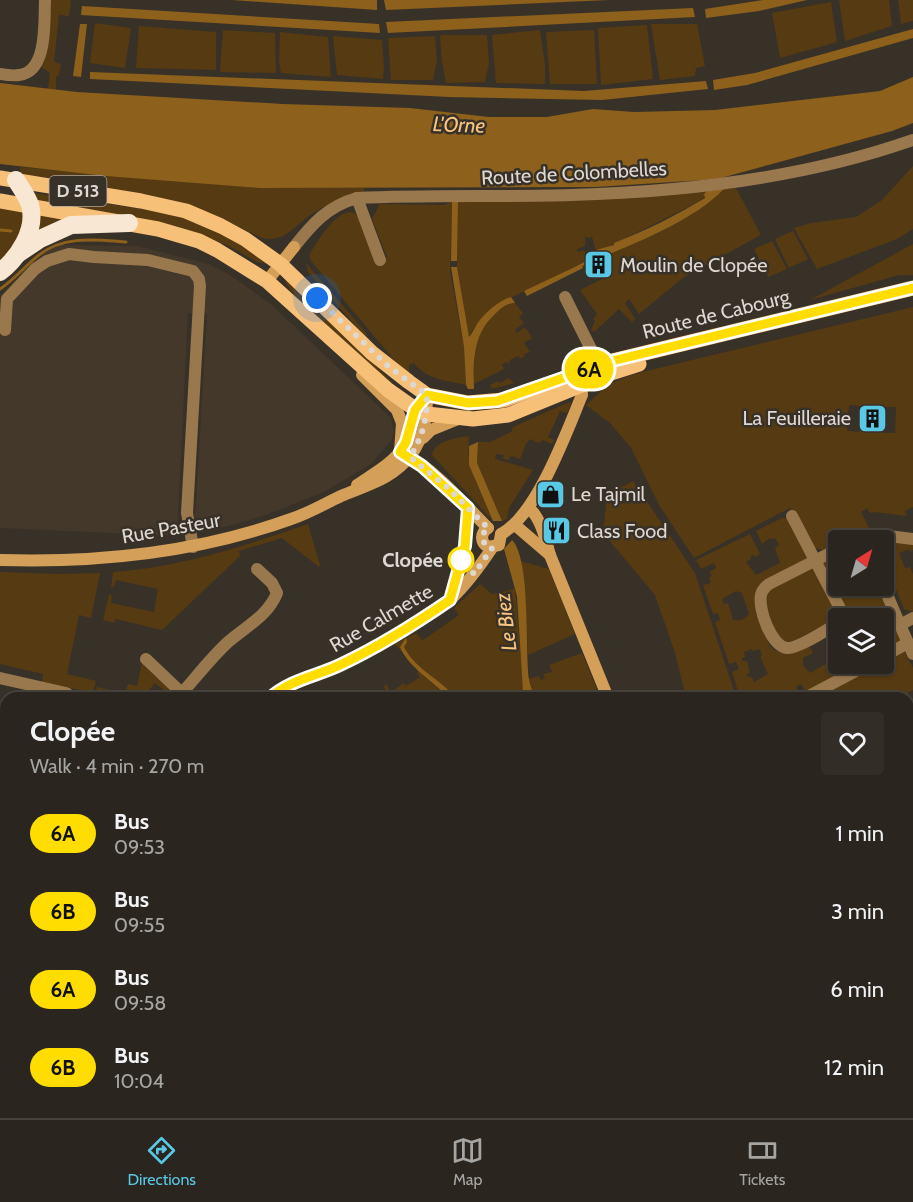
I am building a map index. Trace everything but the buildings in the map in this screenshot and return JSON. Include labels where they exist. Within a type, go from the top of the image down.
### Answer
[{"type":"highway","points":[[8,179],[30,207],[28,233],[19,253]]},
{"type":"highway","points":[[0,272],[19,253],[40,238],[71,225],[129,223]]},
{"type":"main road","name":"D 513","points":[[8,179],[141,201],[186,212],[245,239],[280,264],[380,360],[427,395]]},
{"type":"main road","name":"D 513","points":[[0,201],[129,223],[199,241],[235,260],[267,281],[388,390],[421,412]]},
{"type":"main road","name":"Route de Cabourg","points":[[427,395],[468,403],[497,401],[599,365],[913,288]]},
{"type":"main road","name":"Route de Cabourg","points":[[421,412],[458,419],[485,419],[508,415],[643,363],[913,298]]},
{"type":"street","points":[[0,74],[18,76],[27,73],[38,60],[43,42],[45,0]]},
{"type":"street","name":"Route de Colombelles","points":[[267,281],[310,227],[344,201],[357,198],[574,195],[719,184],[788,173],[853,158],[913,140]]},
{"type":"street","points":[[357,198],[380,260]]},
{"type":"street","points":[[5,330],[7,299],[35,269],[47,261],[69,254],[148,260],[193,271],[199,279],[200,286],[187,513],[193,547]]},
{"type":"street","points":[[565,297],[599,365]]},
{"type":"street","points":[[322,330],[328,340],[397,410],[402,423],[405,454],[448,488],[488,528],[496,528],[501,534],[501,542],[492,548],[485,545],[482,537],[488,528]]},
{"type":"street","points":[[501,534],[515,525],[529,508],[582,395],[581,386]]},
{"type":"street","name":"Rue Pasteur","points":[[405,454],[406,442],[427,395]]},
{"type":"street","name":"Rue Pasteur","points":[[0,560],[94,560],[193,547],[289,520],[342,496],[418,444],[424,429],[421,412]]},
{"type":"street","points":[[418,444],[431,430],[458,419]]},
{"type":"street","points":[[529,508],[534,512],[606,692]]},
{"type":"street","points":[[792,516],[840,608]]},
{"type":"street","points":[[515,525],[550,555]]},
{"type":"street","points":[[894,537],[913,539]]},
{"type":"street","name":"Rue Calmette","points":[[279,692],[291,684],[339,666],[370,651],[450,600],[492,548]]},
{"type":"street","points":[[828,554],[770,584],[763,590],[761,604],[769,632],[780,646],[790,648],[828,628]]},
{"type":"street","points":[[187,692],[226,644],[266,612],[274,602],[277,593],[272,584],[257,569]]},
{"type":"street","points":[[888,596],[911,649],[894,653]]},
{"type":"street","points":[[894,625],[900,625],[913,618]]},
{"type":"street","points":[[146,659],[182,692]]},
{"type":"street","points":[[816,692],[850,674]]},
{"type":"street","points":[[0,678],[62,692]]},
{"type":"shaded area","points":[[50,0],[70,0],[71,2],[69,16],[59,15],[54,62],[61,64],[59,75],[56,77],[56,91],[48,89],[50,73],[40,66]]},
{"type":"shaded area","points":[[839,0],[889,0],[892,26],[845,41]]},
{"type":"shaded area","points":[[898,0],[913,0],[913,21],[901,24]]},
{"type":"shaded area","points":[[831,2],[837,42],[780,58],[772,13]]},
{"type":"shaded area","points":[[95,23],[131,28],[125,68],[90,63]]},
{"type":"shaded area","points":[[651,24],[697,24],[705,66],[696,68],[695,76],[660,80]]},
{"type":"shaded area","points":[[647,25],[653,79],[601,85],[598,28]]},
{"type":"shaded area","points":[[139,26],[216,32],[216,70],[136,68]]},
{"type":"shaded area","points":[[223,30],[275,33],[276,73],[220,72]]},
{"type":"shaded area","points":[[540,30],[545,64],[545,84],[496,83],[492,35]]},
{"type":"shaded area","points":[[594,30],[597,84],[550,84],[546,32]]},
{"type":"shaded area","points":[[280,32],[328,37],[331,77],[281,73]]},
{"type":"shaded area","points":[[440,35],[487,35],[489,63],[485,82],[446,83]]},
{"type":"shaded area","points":[[333,36],[382,40],[383,79],[337,75]]},
{"type":"shaded area","points":[[435,36],[437,60],[433,80],[391,80],[388,38]]},
{"type":"shaded area","points":[[913,166],[913,229],[897,239],[817,269],[794,228],[811,223],[856,217],[882,200]]},
{"type":"shaded area","points":[[20,167],[259,188],[364,188],[364,193],[327,206],[309,216],[285,235],[270,239],[262,238],[214,215],[20,176]]},
{"type":"shaded area","points":[[736,188],[761,235],[684,277],[639,314],[629,299],[625,303],[635,319],[632,322],[619,309],[594,332],[591,330],[595,321],[593,319],[597,314],[580,290],[612,274],[605,256],[652,236],[684,219],[724,189]]},
{"type":"shaded area","points":[[707,191],[705,197],[696,203],[604,249],[596,250],[592,237],[585,236],[585,246],[577,249],[578,252],[584,250],[589,260],[498,304],[478,322],[468,338],[457,267],[458,202]]},
{"type":"shaded area","points":[[27,192],[175,214],[220,232],[273,265],[257,262],[229,246],[175,226],[32,203]]},
{"type":"shaded area","points":[[452,202],[450,271],[464,347],[466,385],[431,377],[414,363],[409,365],[409,373],[395,361],[311,261],[309,255],[329,226],[343,214],[349,212],[356,214],[384,259],[387,257],[372,219],[380,204],[444,205]]},
{"type":"shaded area","points":[[0,207],[27,212],[28,220],[0,268]]},
{"type":"shaded area","points":[[37,215],[89,222],[32,234]]},
{"type":"shaded area","points":[[793,231],[808,259],[789,268],[775,239]]},
{"type":"shaded area","points":[[772,241],[787,269],[768,277],[754,249]]},
{"type":"shaded area","points":[[913,244],[913,275],[899,275],[810,300]]},
{"type":"shaded area","points":[[61,245],[137,246],[209,264],[232,276],[272,305],[391,418],[394,432],[392,439],[371,464],[324,492],[266,515],[209,530],[201,528],[195,520],[207,314],[188,313],[177,536],[0,528],[0,296],[20,274],[47,251]]},
{"type":"shaded area","points":[[306,263],[367,334],[365,336],[308,272]]},
{"type":"shaded area","points":[[284,276],[393,383],[388,384],[296,297],[287,285]]},
{"type":"shaded area","points":[[514,302],[523,313],[519,317],[524,323],[515,330],[517,333],[525,327],[532,338],[524,343],[530,352],[524,354],[525,356],[520,359],[518,356],[510,360],[509,365],[507,362],[502,364],[504,369],[474,384],[474,359],[479,336],[492,317]]},
{"type":"shaded area","points":[[913,307],[913,507],[905,511],[907,516],[870,513],[867,508],[861,512],[869,528],[828,530],[828,547],[822,550],[815,548],[790,508],[694,558],[659,505],[631,448],[610,423],[586,405],[609,384],[634,374]],"holes":[[[849,405],[896,407],[895,433],[883,433],[883,428],[859,428],[859,432],[847,431]]]},
{"type":"shaded area","points":[[508,378],[515,383],[492,389],[490,385]]},
{"type":"shaded area","points":[[569,402],[571,404],[567,413],[560,411],[548,437],[554,440],[552,444],[543,440],[538,443],[530,439],[520,459],[511,456],[508,460],[503,459],[504,455],[496,454],[495,459],[533,470],[509,508],[507,519],[502,521],[477,463],[478,442],[490,442],[511,432],[513,427]]},
{"type":"shaded area","points":[[469,436],[468,455],[475,480],[493,521],[432,455],[437,446],[442,443]]},
{"type":"shaded area","points":[[633,481],[695,573],[734,692],[685,692],[675,653],[655,595],[603,533],[607,495]]},
{"type":"shaded area","points":[[782,518],[788,518],[808,553],[807,559],[773,576],[758,587],[757,607],[770,646],[780,652],[789,653],[808,644],[813,653],[803,658],[803,665],[810,673],[828,663],[828,674],[839,674],[806,692],[801,684],[796,687],[798,692],[738,692],[732,672],[739,669],[736,662],[729,664],[715,622],[720,620],[718,613],[713,614],[703,585],[711,583],[709,578],[712,575],[709,572],[716,568],[714,563],[701,569],[696,560],[750,534],[760,554],[755,557],[750,556],[751,559],[746,562],[756,575],[780,563],[775,548],[779,545],[775,538],[770,538],[762,544],[756,531]],"holes":[[[736,591],[742,593],[749,614],[744,619],[733,620],[728,603],[724,604],[722,599]],[[760,649],[762,656],[760,657],[768,674],[754,682],[752,677],[748,677],[747,674],[750,673],[747,661],[743,661],[742,658],[745,657],[744,652]]]},
{"type":"shaded area","points":[[308,524],[319,567],[282,538],[239,551],[240,556],[162,630],[116,619],[114,623],[103,620],[109,594],[112,596],[111,603],[154,612],[158,589],[116,580],[114,587],[111,588],[113,572],[188,560],[236,548]]},
{"type":"shaded area","points":[[894,542],[913,542],[913,550],[910,552],[909,549],[899,553],[905,568],[910,567],[913,574],[913,612],[904,609],[894,584]]},
{"type":"shaded area","points":[[828,558],[828,577],[822,566],[823,561]]},
{"type":"shaded area","points":[[520,561],[549,569],[575,634],[528,655],[525,593]]},
{"type":"shaded area","points":[[811,568],[833,608],[828,608],[828,622],[794,641],[785,642],[776,634],[765,602],[771,588]]},
{"type":"shaded area","points":[[0,572],[100,573],[91,618],[79,615],[67,674],[96,681],[93,692],[42,682],[43,674],[0,664]]},
{"type":"shaded area","points":[[480,584],[492,594],[514,589],[515,586],[524,692],[450,692],[420,668],[408,655],[404,647],[406,639],[400,647],[418,671],[395,644],[416,633],[422,640],[459,615],[454,608]]},
{"type":"shaded area","points":[[838,596],[883,596],[887,608],[845,608]]},
{"type":"shaded area","points":[[894,631],[901,636],[900,641],[894,645]]},
{"type":"shaded area","points":[[904,651],[913,668],[913,690],[909,692],[831,692],[830,690],[860,674],[894,674],[894,656]]},
{"type":"shaded area","points":[[582,653],[598,692],[533,692],[529,679],[539,676],[541,680],[545,678],[543,674],[552,672],[549,665]]},
{"type":"shaded area","points":[[142,663],[145,663],[144,666],[173,692],[166,692],[155,683],[147,692],[125,692],[128,684],[137,686]]},
{"type":"shaded area","points":[[418,671],[442,692],[391,692],[404,683],[406,686],[420,677]]},
{"type":"shaded area","points":[[386,684],[391,692],[386,692],[384,686]]},
{"type":"shaded area","points":[[97,687],[120,692],[96,692]]},
{"type":"water","points":[[232,0],[377,0],[377,10]]},
{"type":"water","points":[[384,0],[609,0],[386,10]]},
{"type":"water","points":[[763,0],[807,0],[759,11],[706,18],[705,9]]},
{"type":"water","points":[[82,6],[379,24],[380,33],[81,15]]},
{"type":"water","points":[[693,8],[695,17],[388,33],[386,22]]},
{"type":"water","points":[[80,24],[87,24],[81,77],[73,76]]},
{"type":"water","points":[[913,29],[913,38],[747,85],[714,90],[713,80],[755,73]]},
{"type":"water","points":[[90,72],[584,91],[706,81],[708,89],[602,100],[449,97],[90,79]]},
{"type":"water","name":"L'Orne","points":[[913,77],[913,123],[892,131],[721,178],[704,180],[596,187],[259,188],[106,176],[0,164],[0,83],[77,92],[283,104],[410,108],[489,117],[547,117],[593,109],[634,112],[715,110],[880,91]]},
{"type":"water","points":[[724,189],[699,210],[668,228],[599,257],[596,250],[614,245],[614,243],[672,217],[705,198],[704,194],[707,191]]},
{"type":"water","points":[[452,202],[458,202],[457,261],[451,261]]},
{"type":"water","points":[[581,264],[583,268],[527,296],[524,291]]},
{"type":"water","points":[[451,267],[457,267],[469,337],[479,321],[494,306],[511,297],[515,303],[499,310],[482,330],[474,358],[474,389],[468,389],[466,385],[464,347]]},
{"type":"water","points":[[478,442],[477,463],[502,521],[493,521],[469,465],[469,446]]},
{"type":"water","points":[[512,540],[518,550],[522,566],[525,585],[529,679],[533,692],[523,692],[517,596],[504,549]]},
{"type":"water","points":[[406,638],[407,642],[404,647],[414,662],[450,692],[442,692],[422,674],[404,655],[400,647]]},
{"type":"waterway","points":[[0,230],[11,231]]},
{"type":"waterway","points":[[0,289],[39,255],[59,244],[81,240],[126,242]]},
{"type":"waterway","name":"Le Biez","points":[[578,267],[589,261]]},
{"type":"bus line","name":"6A","points":[[278,692],[291,684],[339,666],[370,651],[450,600],[465,546],[468,508],[422,466],[400,452],[406,442],[415,410],[427,395],[468,403],[512,398],[612,361],[913,288]]},
{"type":"place","name":"Moulin de Clopée","points":[[599,265]]},
{"type":"place","name":"La Feuilleraie","points":[[872,418]]},
{"type":"place","name":"Le Tajmil","points":[[550,494]]},
{"type":"place","name":"Class Food","points":[[556,531]]},
{"type":"place","name":"Clopée","points":[[461,560]]},
{"type":"route","points":[[317,298],[372,353],[427,395],[424,429],[410,457],[448,488],[488,528],[482,534],[482,542],[492,548],[474,574],[461,560]]}]
